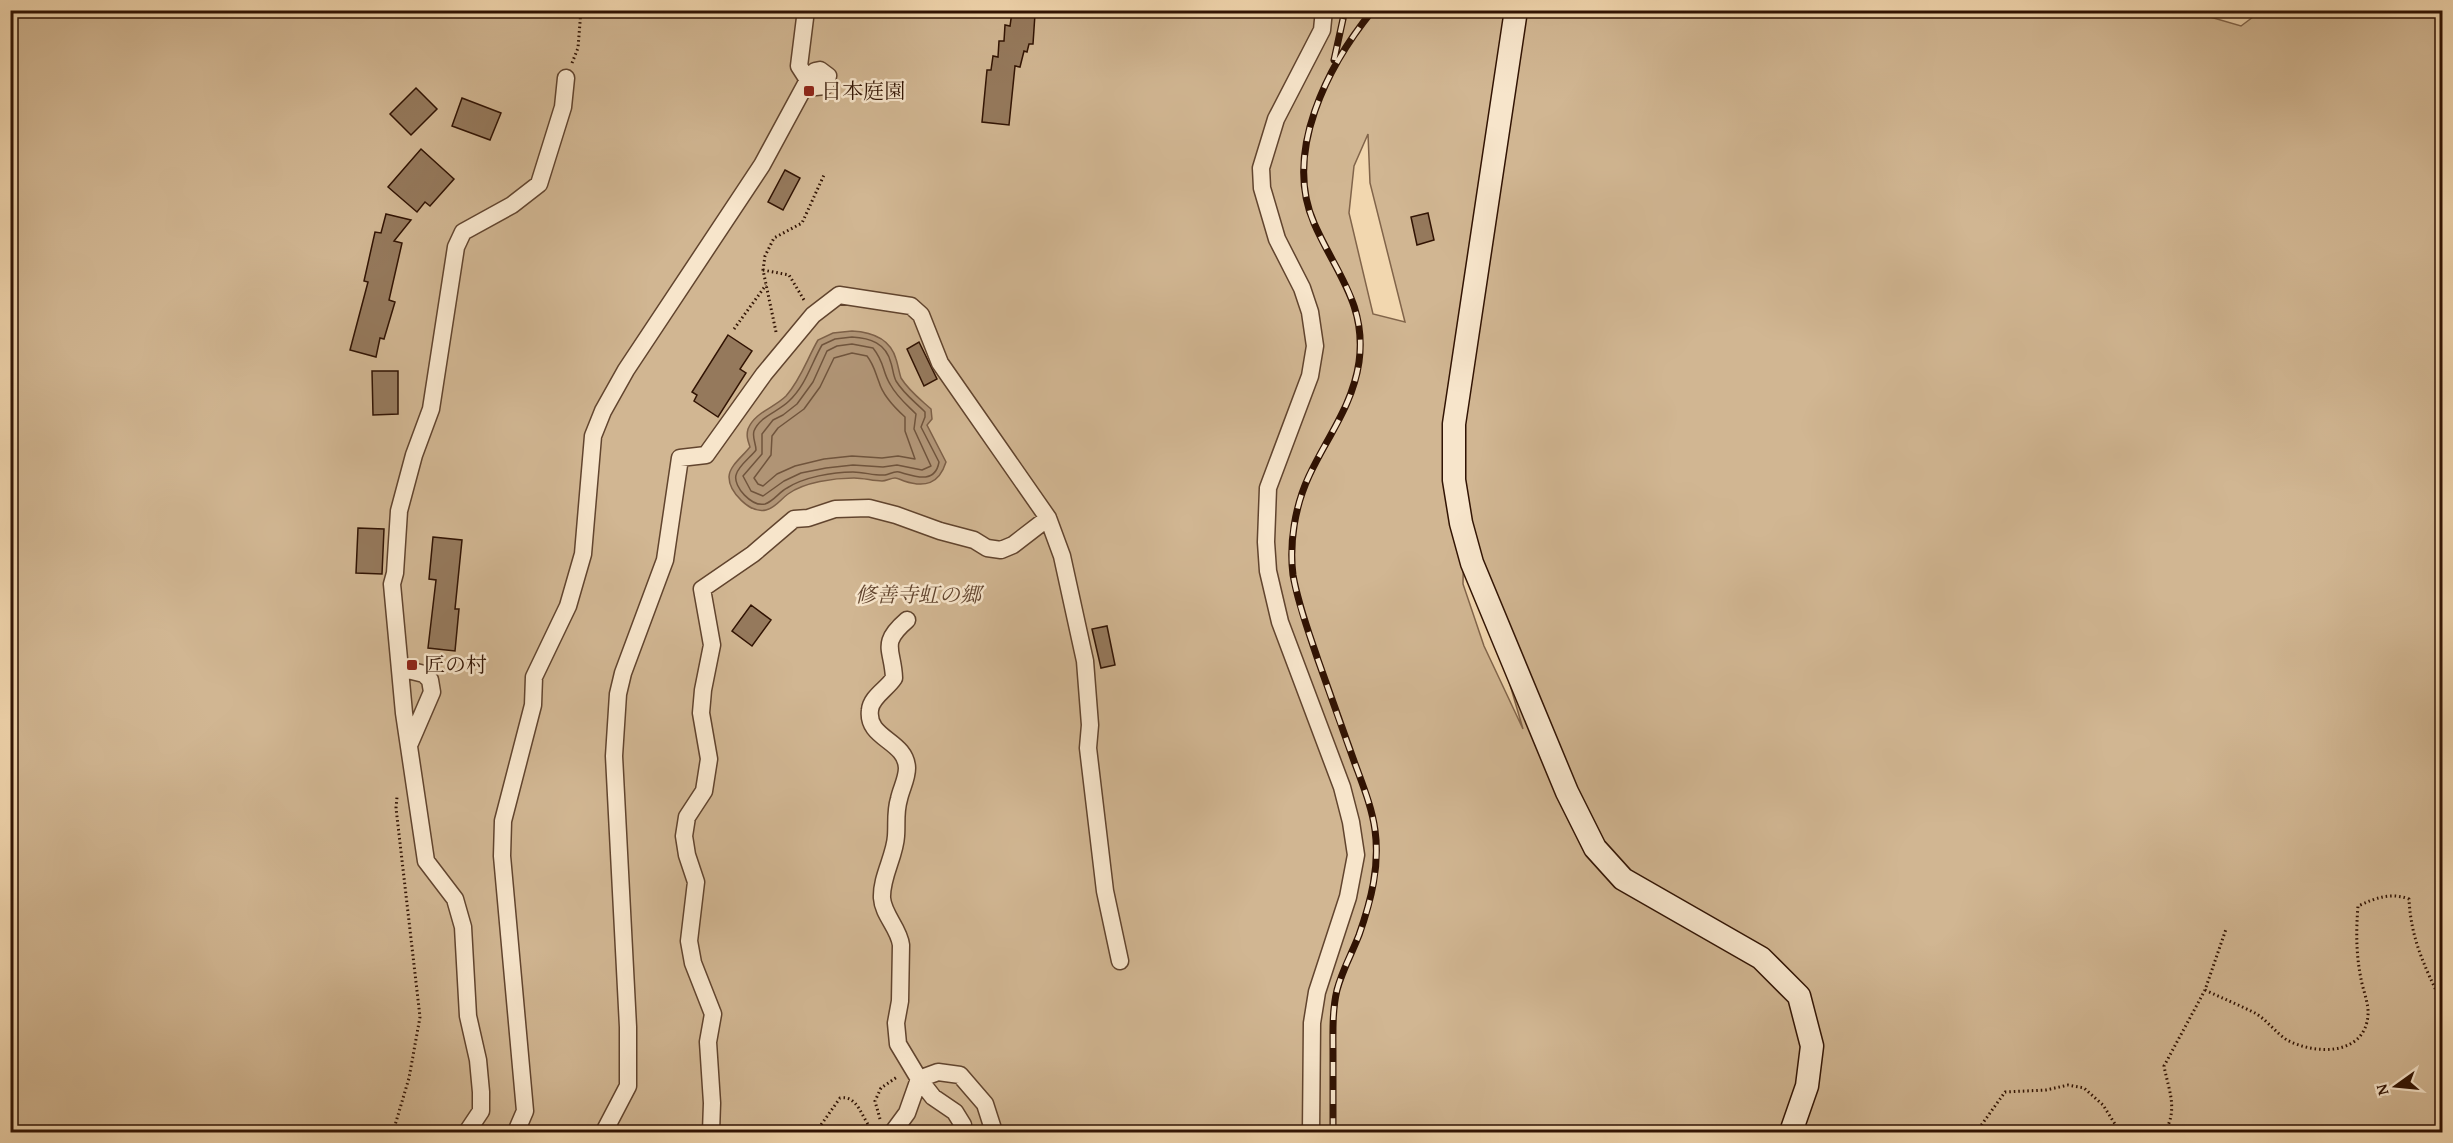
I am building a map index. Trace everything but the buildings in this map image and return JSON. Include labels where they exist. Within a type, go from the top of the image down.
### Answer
[{"type":"street","points":[[516,1132],[525,1111],[502,856],[503,821],[532,713],[534,676],[568,606],[583,554],[593,436],[603,411],[626,370],[762,165],[807,84],[799,66],[806,10]]},
{"type":"street","points":[[1311,1132],[1312,1023],[1317,992],[1348,897],[1356,855],[1352,822],[1342,787],[1280,622],[1268,572],[1266,542],[1268,488],[1310,376],[1316,346],[1307,304],[1277,239],[1262,188],[1260,168],[1276,119],[1322,30],[1324,10]]},
{"type":"street","points":[[1516,10],[1454,424],[1454,480],[1461,523],[1477,574],[1567,792],[1595,848],[1623,879],[1761,958],[1798,996],[1812,1046],[1807,1086],[1791,1132]]},
{"type":"street","points":[[467,1132],[481,1111],[481,1092],[478,1060],[468,1016],[463,927],[455,899],[426,861],[400,668],[392,584],[396,573],[399,511],[414,455],[430,409],[456,247],[463,232],[512,205],[539,184],[563,107],[566,78]]},
{"type":"street","points":[[604,1132],[627,1086],[628,1027],[614,756],[618,694],[623,673],[665,560],[680,458],[706,456],[770,366],[813,315],[839,295],[911,306],[921,315],[940,363],[1048,518],[1062,556],[1085,660],[1090,725],[1088,748],[1105,891],[1120,961]]},
{"type":"street","points":[[711,1132],[712,1104],[708,1042],[713,1014],[693,963],[688,941],[696,882],[687,855],[684,836],[687,817],[704,791],[710,759],[701,713],[712,645],[702,589],[753,554],[794,519],[808,518],[835,509],[869,508],[974,540],[987,548],[1001,550],[1013,545],[1048,518]]},
{"type":"street","points":[[907,620],[890,639],[889,651],[894,663],[894,678],[876,696],[870,709],[870,722],[878,735],[891,742],[902,752],[907,767],[895,816],[896,837],[882,898],[901,945],[900,1001],[896,1023],[898,1044],[933,1097],[955,1112],[963,1125],[960,1132]]},
{"type":"street","points":[[400,668],[424,674],[430,680],[432,692],[410,743]]},
{"type":"street","points":[[919,1079],[938,1072],[960,1075],[985,1104],[994,1132]]},
{"type":"street","points":[[893,1132],[907,1113],[919,1079]]},
{"type":"path","points":[[566,78],[578,48],[581,10]]},
{"type":"path","points":[[770,366],[777,329],[763,270],[765,256],[774,238],[802,223],[824,175]]},
{"type":"path","points":[[763,270],[789,275],[813,315]]},
{"type":"path","points":[[734,329],[766,285]]},
{"type":"path","points":[[393,1132],[410,1078],[420,1017],[396,808],[397,796]]},
{"type":"path","points":[[2205,990],[2258,1014],[2288,1040],[2320,1051],[2350,1045],[2364,1032],[2369,1014],[2361,980],[2355,934],[2358,906],[2381,896],[2401,896],[2409,899],[2410,921],[2417,949],[2442,1003]]},
{"type":"path","points":[[2165,1132],[2172,1119],[2172,1106],[2164,1066],[2205,990],[2226,929]]},
{"type":"path","points":[[816,1132],[840,1098],[847,1097],[853,1099],[871,1128],[878,1127],[880,1121],[875,1101],[881,1088],[892,1079],[904,1074],[919,1079]]},
{"type":"path","points":[[1970,1132],[1980,1127],[2006,1092],[2046,1090],[2068,1085],[2084,1088],[2103,1105],[2120,1132]]},
{"type":"green space","name":"修善寺虹の郷","points":[[2186,10],[2241,26],[2261,11],[2442,11],[2442,45],[2438,54],[2442,141],[2442,1132],[11,1132],[10,11]],"holes":[[[1368,134],[1370,183],[1405,322],[1373,314],[1349,213],[1354,166]],[[1464,528],[1523,729],[1484,646],[1463,584]]]},
{"type":"water","points":[[852,331],[873,335],[885,341],[893,352],[904,383],[931,409],[932,419],[927,425],[946,462],[943,469],[935,480],[925,484],[895,478],[882,481],[858,478],[820,482],[802,486],[769,509],[753,509],[736,495],[729,477],[734,465],[750,447],[747,434],[751,423],[786,396],[800,376],[818,340],[833,333]]},
{"type":"railway","points":[[1334,60],[1345,10]]},
{"type":"railway","points":[[1333,1132],[1335,998],[1367,909],[1375,870],[1376,843],[1374,821],[1369,804],[1307,629],[1293,575],[1293,538],[1300,500],[1309,476],[1351,393],[1359,362],[1360,341],[1354,305],[1314,223],[1306,196],[1304,168],[1307,139],[1326,83],[1356,32],[1373,10]]},
{"type":"place","name":"日本庭園","points":[[809,91]]},
{"type":"place","name":"匠の村","points":[[412,665]]}]
